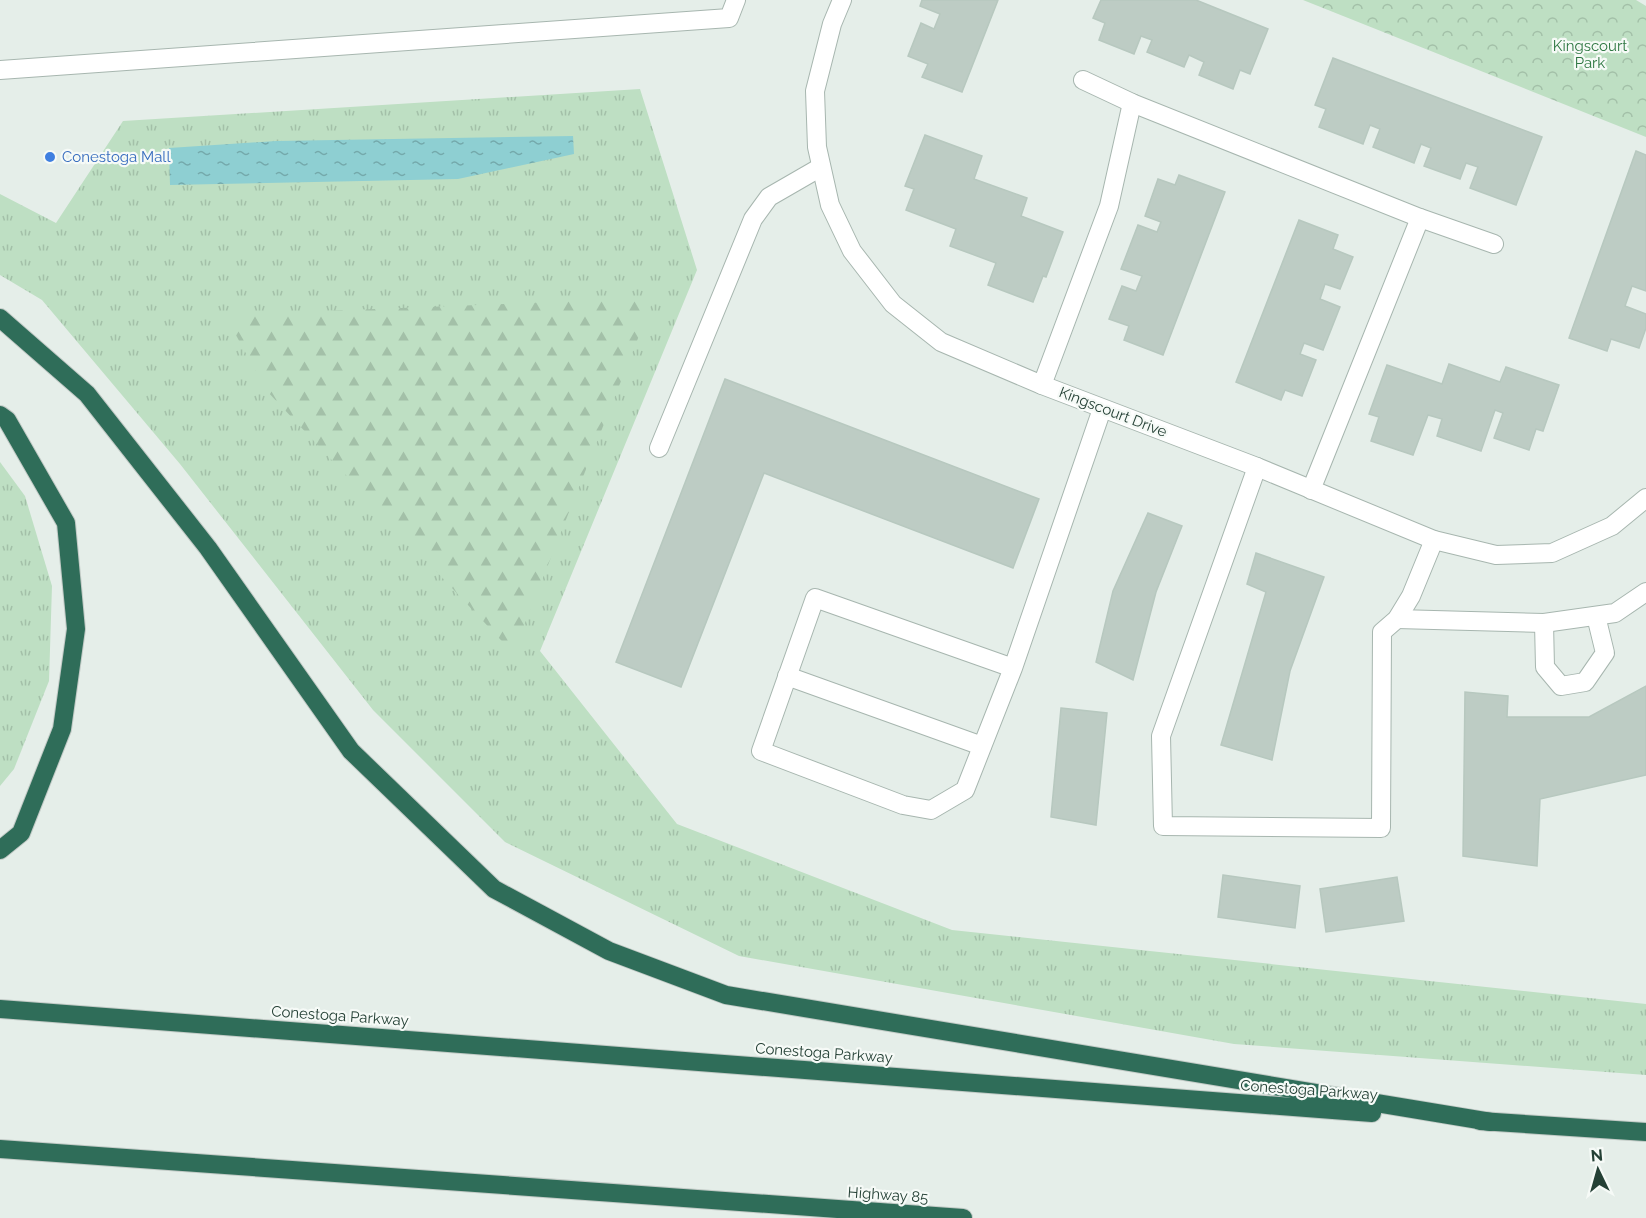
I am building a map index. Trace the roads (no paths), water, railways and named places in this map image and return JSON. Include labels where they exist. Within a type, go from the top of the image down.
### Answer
[{"type":"highway","points":[[0,318],[87,394],[208,548],[351,752],[494,889],[557,923],[609,951],[726,995],[1491,1122]]},
{"type":"highway","points":[[0,415],[7,420],[66,523],[76,629],[62,729],[21,833],[0,850]]},
{"type":"highway","name":"Conestoga Parkway","points":[[0,1009],[1646,1132]]},
{"type":"highway","name":"Highway 85","points":[[0,1149],[963,1218]]},
{"type":"street","points":[[0,70],[729,18],[736,0]]},
{"type":"street","name":"Kingscourt Drive","points":[[842,0],[832,24],[815,91],[817,147],[830,205],[852,251],[893,304],[941,342],[1042,385],[1257,467],[1434,540],[1496,555],[1552,553],[1612,526],[1646,498]]},
{"type":"street","points":[[1083,80],[1132,103],[1420,218],[1494,244]]},
{"type":"street","points":[[1042,385],[1109,206],[1132,103]]},
{"type":"street","points":[[659,448],[753,219],[769,197],[821,167]]},
{"type":"street","points":[[1311,490],[1420,218]]},
{"type":"street","points":[[1013,668],[815,598],[761,752],[903,805],[930,810],[965,790],[1013,668],[1102,409]]},
{"type":"street","points":[[1257,467],[1161,736],[1163,826],[1381,828],[1382,632],[1397,619],[1411,596],[1434,540]]},
{"type":"street","points":[[1397,619],[1544,623],[1615,613],[1646,592]]},
{"type":"street","points":[[1544,623],[1545,667],[1561,686],[1585,682],[1605,653],[1596,615]]},
{"type":"street","points":[[787,676],[982,746]]},
{"type":"water","points":[[573,136],[574,154],[458,179],[170,185],[169,148],[276,141]]},
{"type":"place","name":"Conestoga Mall","points":[[50,157]]},
{"type":"park label","name":"Kingscourt Park","points":[[1590,54]]}]
